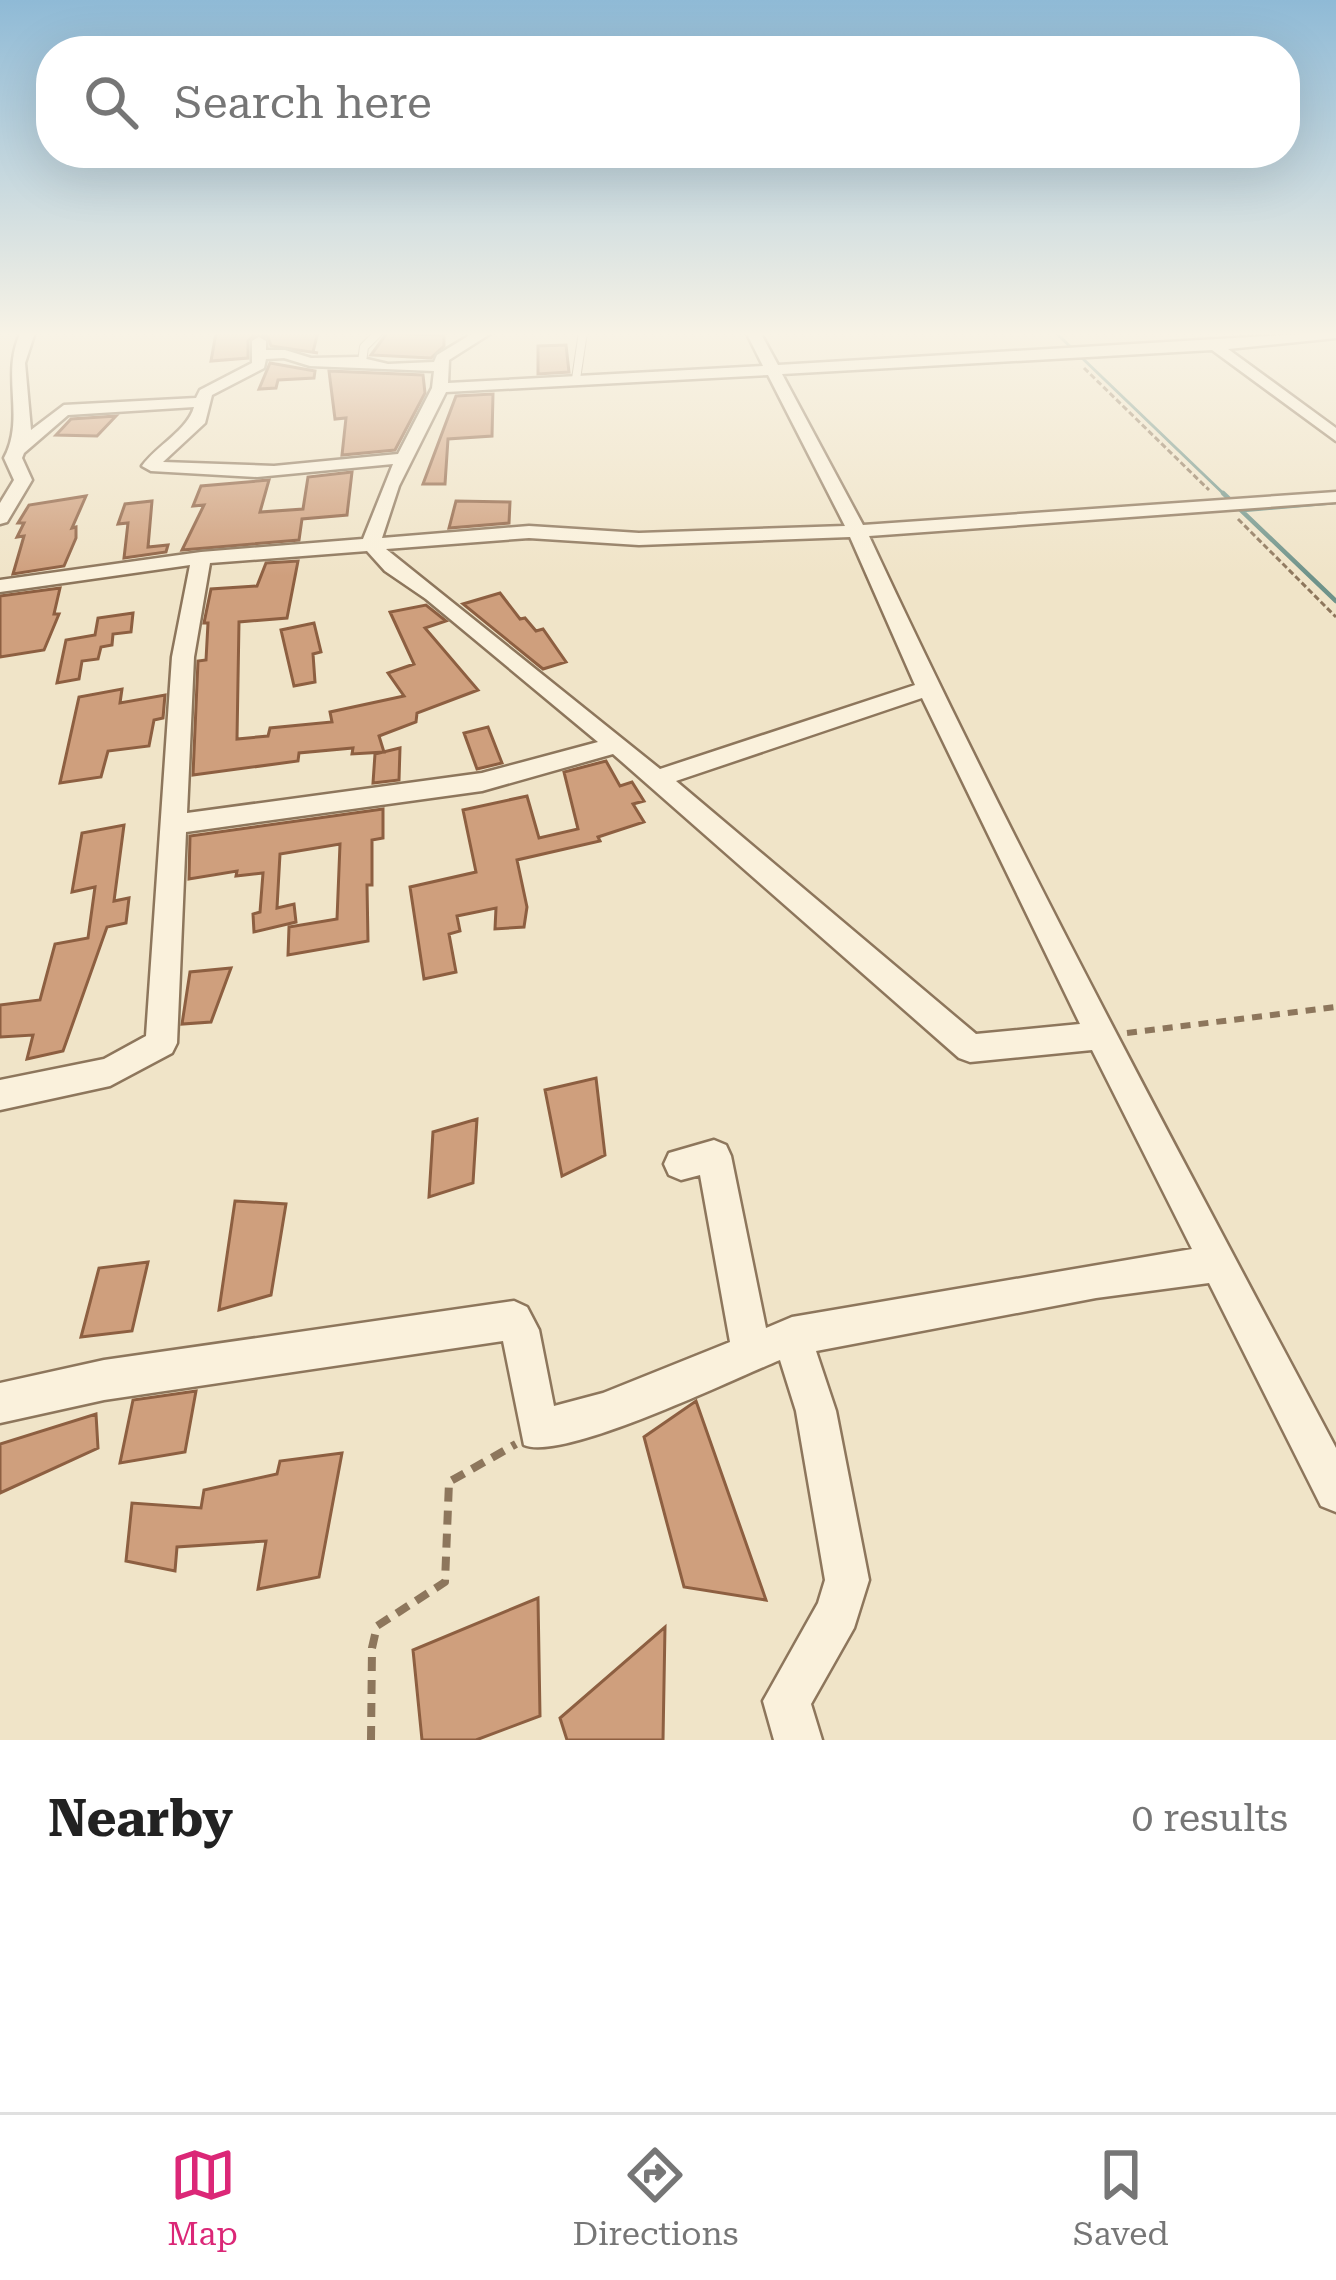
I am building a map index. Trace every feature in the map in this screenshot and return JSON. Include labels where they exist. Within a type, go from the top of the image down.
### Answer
[{"type":"street","points":[[0,518],[23,480],[13,458],[13,413]]},
{"type":"street","points":[[14,444],[59,413]]},
{"type":"street","points":[[200,413],[199,420],[162,450],[151,466],[244,472],[367,458],[404,459]]},
{"type":"street","points":[[371,544],[427,413]]},
{"type":"street","points":[[794,413],[857,532],[928,688],[1101,1036],[1336,1491]]},
{"type":"street","points":[[1305,413],[1336,436]]},
{"type":"street","points":[[0,586],[201,558],[529,532],[639,539],[857,532],[1336,497]]},
{"type":"street","points":[[371,544],[392,567],[617,745],[970,1048],[1101,1036]]},
{"type":"street","points":[[0,1095],[110,1072],[161,1043],[183,658],[201,558]]},
{"type":"street","points":[[656,779],[928,688]]},
{"type":"street","points":[[176,824],[482,782],[617,745]]},
{"type":"street","points":[[681,1164],[714,1156],[751,1351]]},
{"type":"street","points":[[0,1402],[104,1380],[514,1320],[520,1330],[538,1431],[603,1413],[792,1336],[1096,1280],[1220,1263]]},
{"type":"street","points":[[792,1336],[816,1411],[847,1580],[838,1612],[787,1701],[798,1740]]},
{"type":"path","points":[[1129,413],[1336,617]]},
{"type":"path","points":[[1101,1036],[1336,1006]]},
{"type":"path","points":[[371,1740],[372,1648],[377,1626],[445,1582],[449,1482],[538,1431]]},
{"type":"building","points":[[334,413],[414,413],[395,450],[342,455],[346,418],[335,419]]},
{"type":"building","points":[[450,413],[493,413],[492,436],[448,439],[445,484],[423,484]]},
{"type":"building","points":[[116,416],[97,436],[56,435],[71,419]]},
{"type":"building","points":[[352,472],[347,515],[302,519],[299,540],[182,550],[204,505],[193,506],[201,486],[269,480],[260,512],[303,509],[308,477]]},
{"type":"building","points":[[86,496],[72,528],[76,527],[76,538],[64,566],[13,574],[24,536],[17,537],[24,523],[18,523],[29,505]]},
{"type":"building","points":[[152,501],[148,547],[168,545],[166,552],[124,558],[128,523],[118,524],[125,504]]},
{"type":"building","points":[[456,501],[510,502],[509,523],[449,528]]},
{"type":"building","points":[[298,561],[287,618],[239,622],[237,739],[268,736],[270,728],[332,722],[330,712],[404,696],[388,673],[414,664],[390,612],[426,605],[446,621],[425,628],[478,690],[417,713],[416,722],[379,736],[384,752],[352,754],[353,748],[299,753],[298,761],[193,775],[198,661],[206,660],[208,623],[204,623],[211,589],[257,586],[266,563]]},
{"type":"building","points":[[60,588],[54,614],[59,614],[44,650],[0,657],[0,596]]},
{"type":"building","points":[[500,593],[520,619],[525,618],[536,631],[543,629],[566,662],[543,669],[463,604]]},
{"type":"building","points":[[133,613],[131,632],[113,634],[112,645],[101,647],[98,659],[82,661],[79,679],[57,683],[66,640],[95,635],[98,618]]},
{"type":"building","points":[[314,623],[321,652],[313,654],[315,682],[294,686],[281,630]]},
{"type":"building","points":[[122,689],[120,703],[165,695],[163,718],[154,720],[149,746],[108,751],[101,777],[60,783],[79,697]]},
{"type":"building","points":[[488,727],[502,763],[477,769],[464,733]]},
{"type":"building","points":[[400,748],[399,780],[373,783],[375,754]]},
{"type":"building","points":[[606,761],[620,786],[632,782],[644,801],[633,804],[644,822],[598,837],[600,841],[517,860],[527,907],[524,927],[495,929],[496,908],[457,916],[460,931],[449,934],[456,972],[424,979],[410,887],[476,872],[463,810],[527,796],[539,838],[578,829],[564,772]]},
{"type":"building","points":[[383,809],[383,838],[372,840],[368,941],[288,955],[289,927],[337,919],[340,844],[280,854],[277,908],[294,904],[296,922],[254,932],[253,914],[260,912],[263,873],[236,876],[237,871],[189,879],[190,836]]},
{"type":"building","points":[[124,825],[114,901],[129,898],[126,923],[107,927],[63,1051],[27,1059],[33,1035],[0,1037],[0,1005],[40,1000],[55,944],[88,938],[95,887],[72,892],[82,833]]},
{"type":"building","points":[[231,968],[211,1022],[182,1024],[190,972]]},
{"type":"building","points":[[596,1078],[605,1155],[562,1176],[545,1090]]},
{"type":"building","points":[[477,1119],[473,1183],[429,1197],[433,1132]]},
{"type":"building","points":[[235,1201],[286,1204],[271,1295],[219,1310]]},
{"type":"building","points":[[148,1262],[132,1331],[81,1337],[99,1268]]},
{"type":"building","points":[[196,1391],[185,1452],[120,1463],[133,1400]]},
{"type":"building","points":[[696,1401],[766,1600],[684,1587],[644,1437]]},
{"type":"building","points":[[96,1414],[98,1448],[0,1493],[0,1444]]},
{"type":"building","points":[[342,1453],[319,1577],[258,1589],[266,1541],[177,1547],[175,1571],[126,1561],[132,1503],[201,1508],[204,1490],[277,1474],[280,1461]]},
{"type":"building","points":[[538,1598],[540,1716],[476,1740],[422,1740],[413,1650]]},
{"type":"building","points":[[665,1627],[663,1740],[567,1740],[560,1718]]},
{"type":"waterway","points":[[1140,413],[1226,496]]},
{"type":"waterway","points":[[1223,493],[1336,601]]},
{"type":"waterway","points":[[1244,510],[1336,502]]}]
